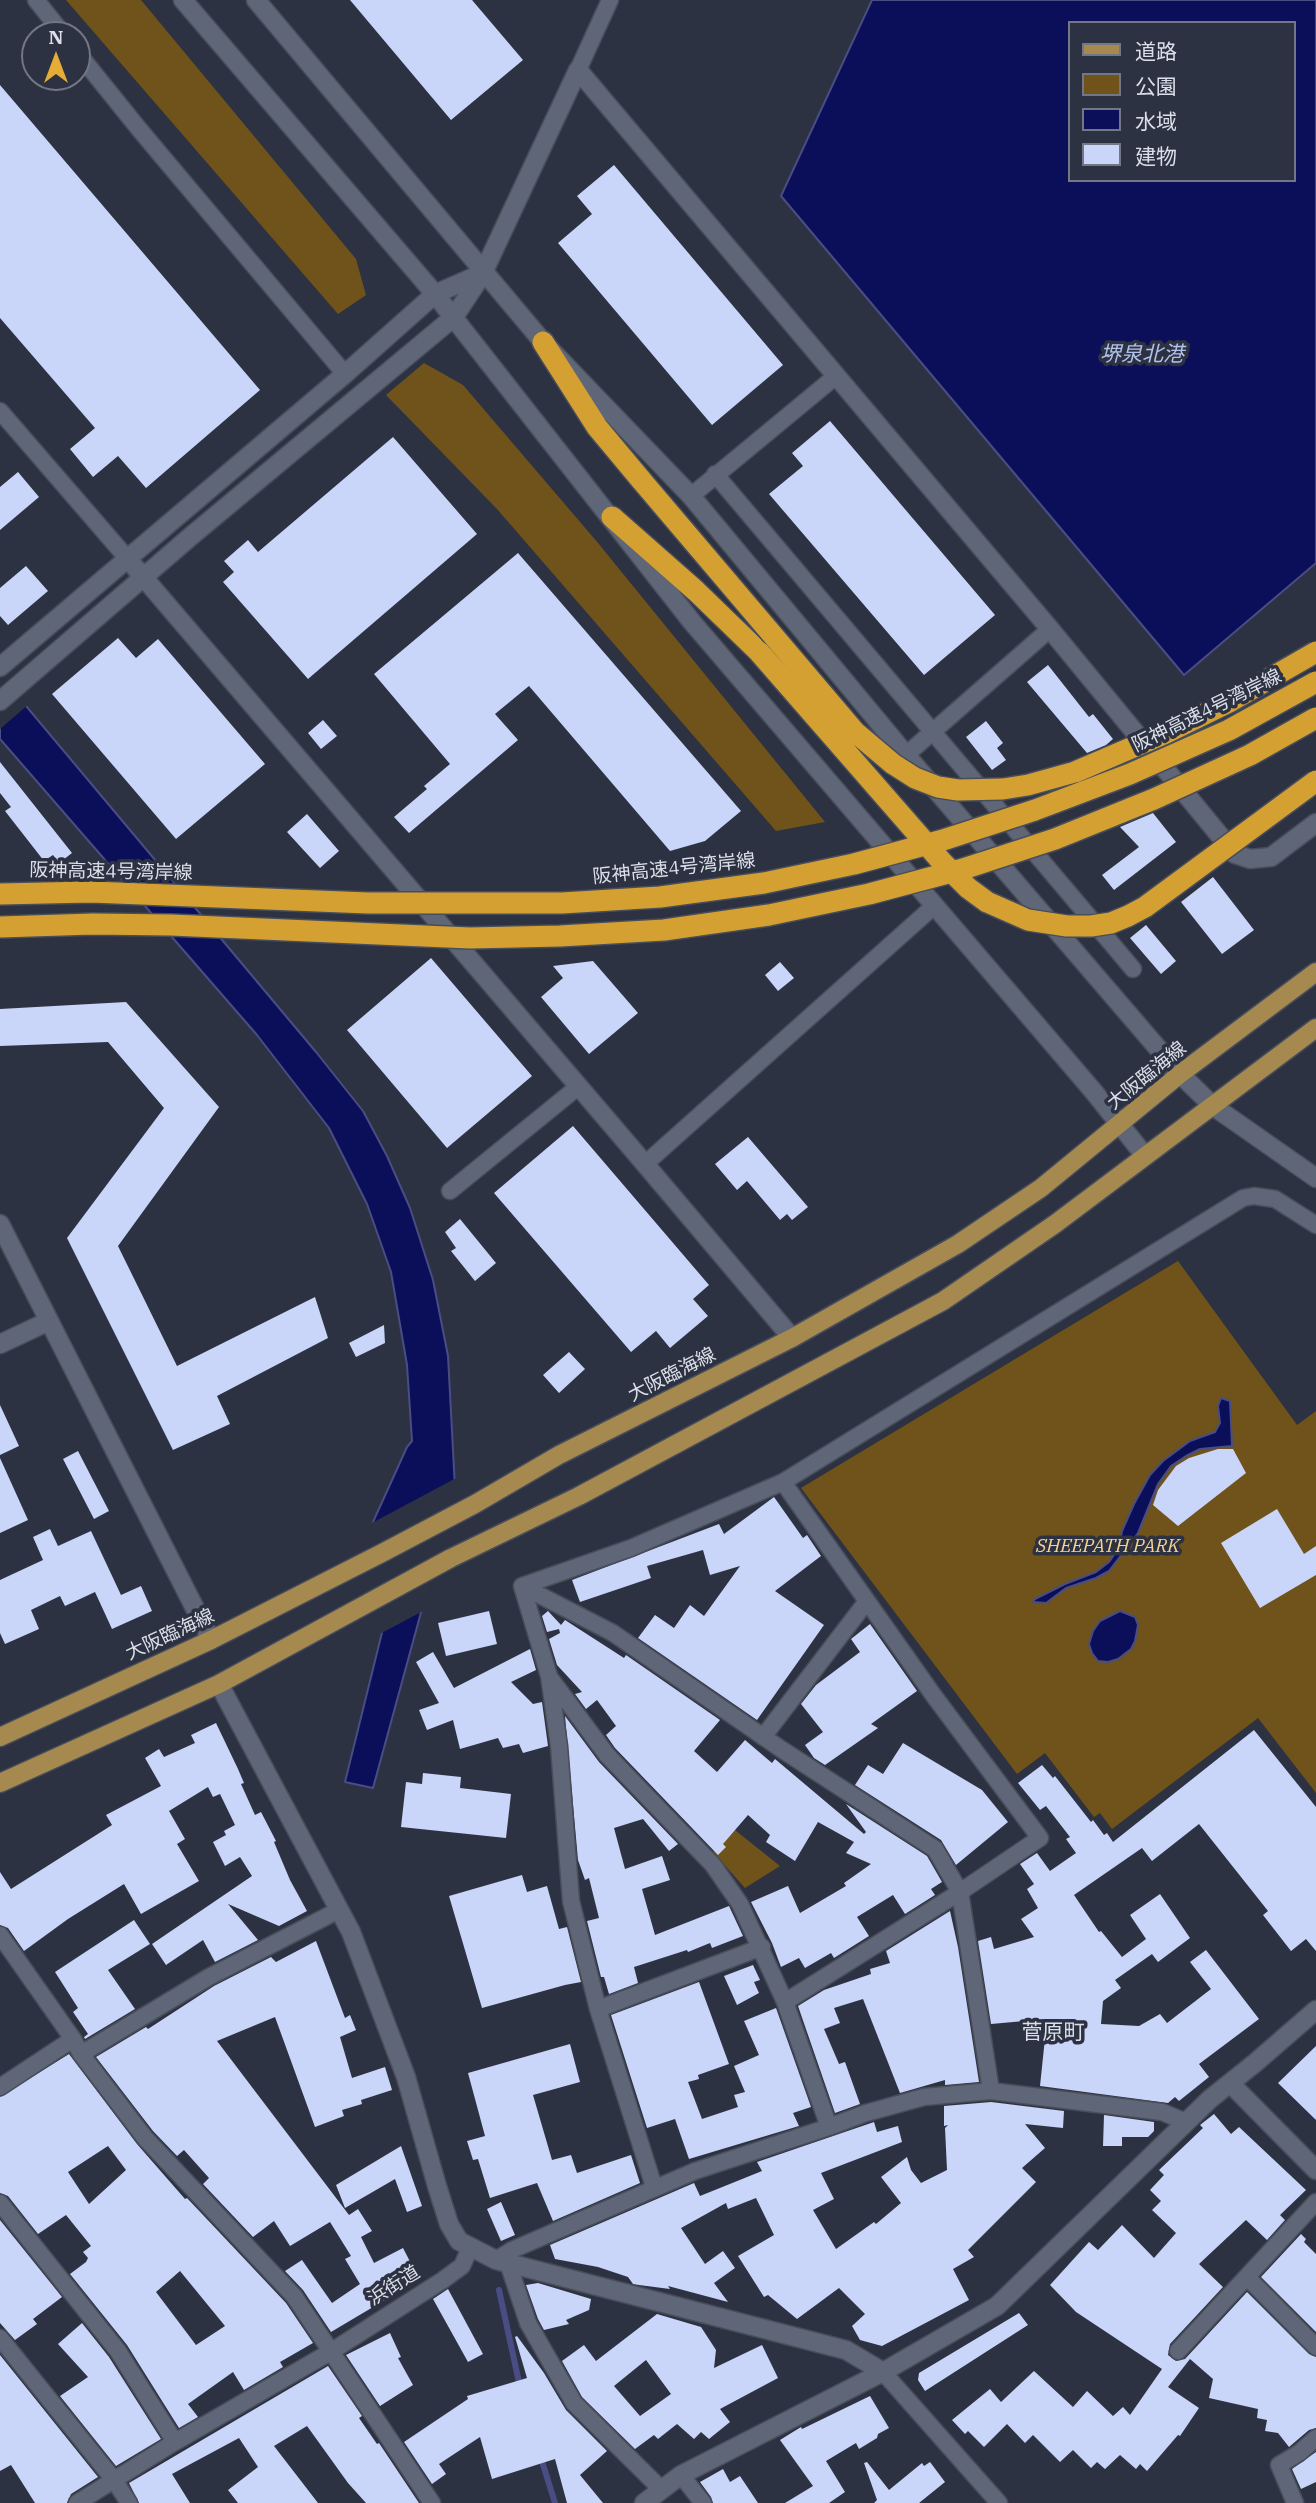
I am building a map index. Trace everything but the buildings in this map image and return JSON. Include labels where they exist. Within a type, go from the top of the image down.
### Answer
[{"type":"highway","points":[[543,342],[597,427],[855,732],[893,764],[915,778],[958,790],[1003,789],[1075,772],[1166,733],[1231,701],[1316,652]]},
{"type":"highway","points":[[612,517],[696,591],[759,652],[900,817],[968,888],[1007,913],[1038,922],[1067,926],[1111,923],[1128,916],[1145,907],[1316,781]]},
{"type":"highway","name":"阪神高速4号湾岸線","points":[[0,894],[91,892],[382,903],[548,903],[660,897],[764,883],[918,847],[1035,810],[1130,774],[1229,730],[1316,682]]},
{"type":"highway","points":[[0,927],[93,923],[470,939],[664,929],[769,915],[923,880],[1055,839],[1154,799],[1250,755],[1316,718]]},
{"type":"main road","name":"大阪臨海線","points":[[0,1737],[211,1640],[382,1553],[475,1504],[559,1455],[792,1338],[958,1244],[1041,1188],[1180,1073],[1316,972]]},
{"type":"main road","points":[[0,1783],[219,1684],[450,1558],[579,1496],[943,1301],[1055,1224],[1316,1028]]},
{"type":"street","points":[[36,0],[53,21]]},
{"type":"street","points":[[183,0],[454,317],[692,622],[1145,1156]]},
{"type":"street","points":[[256,0],[543,342],[691,495],[906,755],[1180,1073],[1213,1106],[1316,1178]]},
{"type":"street","points":[[0,701],[143,577],[454,317],[483,273],[610,0]]},
{"type":"street","points":[[91,69],[345,374]]},
{"type":"street","points":[[578,71],[1050,629],[1235,854],[1250,859],[1271,857],[1316,823]]},
{"type":"street","points":[[3,665],[435,294],[483,273]]},
{"type":"street","points":[[691,495],[836,376]]},
{"type":"street","points":[[0,411],[792,1338]]},
{"type":"street","points":[[715,474],[1133,969]]},
{"type":"street","points":[[906,755],[1050,629]]},
{"type":"street","points":[[645,1164],[934,906]]},
{"type":"street","points":[[450,1191],[579,1086]]},
{"type":"street","points":[[522,1586],[631,1548],[783,1482],[1243,1198],[1254,1196],[1275,1199],[1316,1225]]},
{"type":"street","points":[[0,1224],[211,1640]]},
{"type":"street","points":[[0,1344],[49,1321]]},
{"type":"street","points":[[783,1482],[934,1696],[1040,1838],[960,1892],[785,2002]]},
{"type":"street","points":[[522,1586],[549,1676],[559,1746],[571,1901],[598,2009],[654,2187]]},
{"type":"street","points":[[522,1586],[613,1633],[763,1737],[935,1849],[960,1892],[991,2091]]},
{"type":"street","points":[[763,1737],[867,1601]]},
{"type":"street","points":[[549,1676],[607,1755],[713,1865],[740,1904],[785,2002],[829,2127]]},
{"type":"street","points":[[219,1684],[351,1932],[407,2077],[449,2224],[459,2241],[502,2262],[846,2350],[883,2372],[999,2503]]},
{"type":"street","points":[[81,2054],[209,1977],[339,1910]]},
{"type":"street","points":[[0,1935],[81,2054],[145,2138],[294,2296],[432,2503]]},
{"type":"street","points":[[598,2009],[762,1947]]},
{"type":"street","points":[[644,2503],[681,2475],[883,2372],[997,2306],[1186,2122],[1316,2010]]},
{"type":"street","points":[[0,2087],[73,2039]]},
{"type":"street","points":[[1230,2083],[1316,2171]]},
{"type":"street","points":[[502,2262],[512,2250],[654,2187],[866,2113],[924,2097],[991,2091],[1163,2112],[1186,2122]]},
{"type":"street","points":[[1178,2351],[1316,2202]]},
{"type":"street","points":[[0,2203],[118,2351],[175,2442]]},
{"type":"street","name":"浜街道","points":[[77,2503],[175,2442],[332,2351],[462,2266],[470,2248]]},
{"type":"street","points":[[502,2262],[528,2323],[574,2403],[661,2489]]},
{"type":"street","points":[[1247,2277],[1316,2347]]},
{"type":"street","points":[[0,2338],[114,2480],[129,2503]]},
{"type":"street","points":[[1294,2503],[1279,2465],[1316,2438]]},
{"type":"street","points":[[681,2475],[703,2503]]},
{"type":"green space","points":[[66,0],[141,0],[356,259],[366,295],[338,314],[91,29],[91,21],[84,21]]},
{"type":"green space","points":[[424,363],[463,385],[598,543],[825,822],[776,831],[497,509],[386,395]]},
{"type":"green space","name":"SHEEPATH PARK","points":[[1178,1261],[1297,1425],[1316,1411],[1316,1793],[1258,1718],[1112,1829],[1100,1813],[1094,1817],[1045,1753],[1017,1774],[801,1488]]},
{"type":"green space","points":[[735,1830],[780,1866],[745,1888],[713,1852]]},
{"type":"water","name":"堺泉北港","points":[[872,0],[1316,0],[1316,563],[1184,675],[781,196]]},
{"type":"water","points":[[0,675],[363,1111],[410,1208],[433,1280],[448,1356],[455,1488],[373,1788],[345,1782],[397,1572],[373,1522],[412,1441],[407,1365],[391,1272],[367,1204],[329,1128],[257,1035],[0,739]]},
{"type":"water","points":[[1221,1398],[1230,1401],[1232,1446],[1200,1449],[1171,1466],[1158,1484],[1138,1533],[1109,1571],[1066,1588],[1046,1603],[1033,1602],[1065,1584],[1096,1572],[1109,1562],[1119,1548],[1122,1531],[1150,1475],[1163,1461],[1190,1441],[1215,1432],[1220,1423],[1218,1406]]},
{"type":"water","points":[[1120,1611],[1135,1617],[1138,1625],[1135,1641],[1131,1649],[1118,1659],[1098,1661],[1089,1644],[1093,1631],[1100,1621]]},
{"type":"pier","points":[[0,671],[29,704],[0,729]]},
{"type":"pier","points":[[458,1477],[459,1488],[425,1610],[376,1636],[393,1572],[370,1524]]},
{"type":"waterway","points":[[499,2290],[520,2387]]},
{"type":"waterway","points":[[540,2455],[555,2503]]},
{"type":"district","name":"菅原町","points":[[1053,2033]]}]
